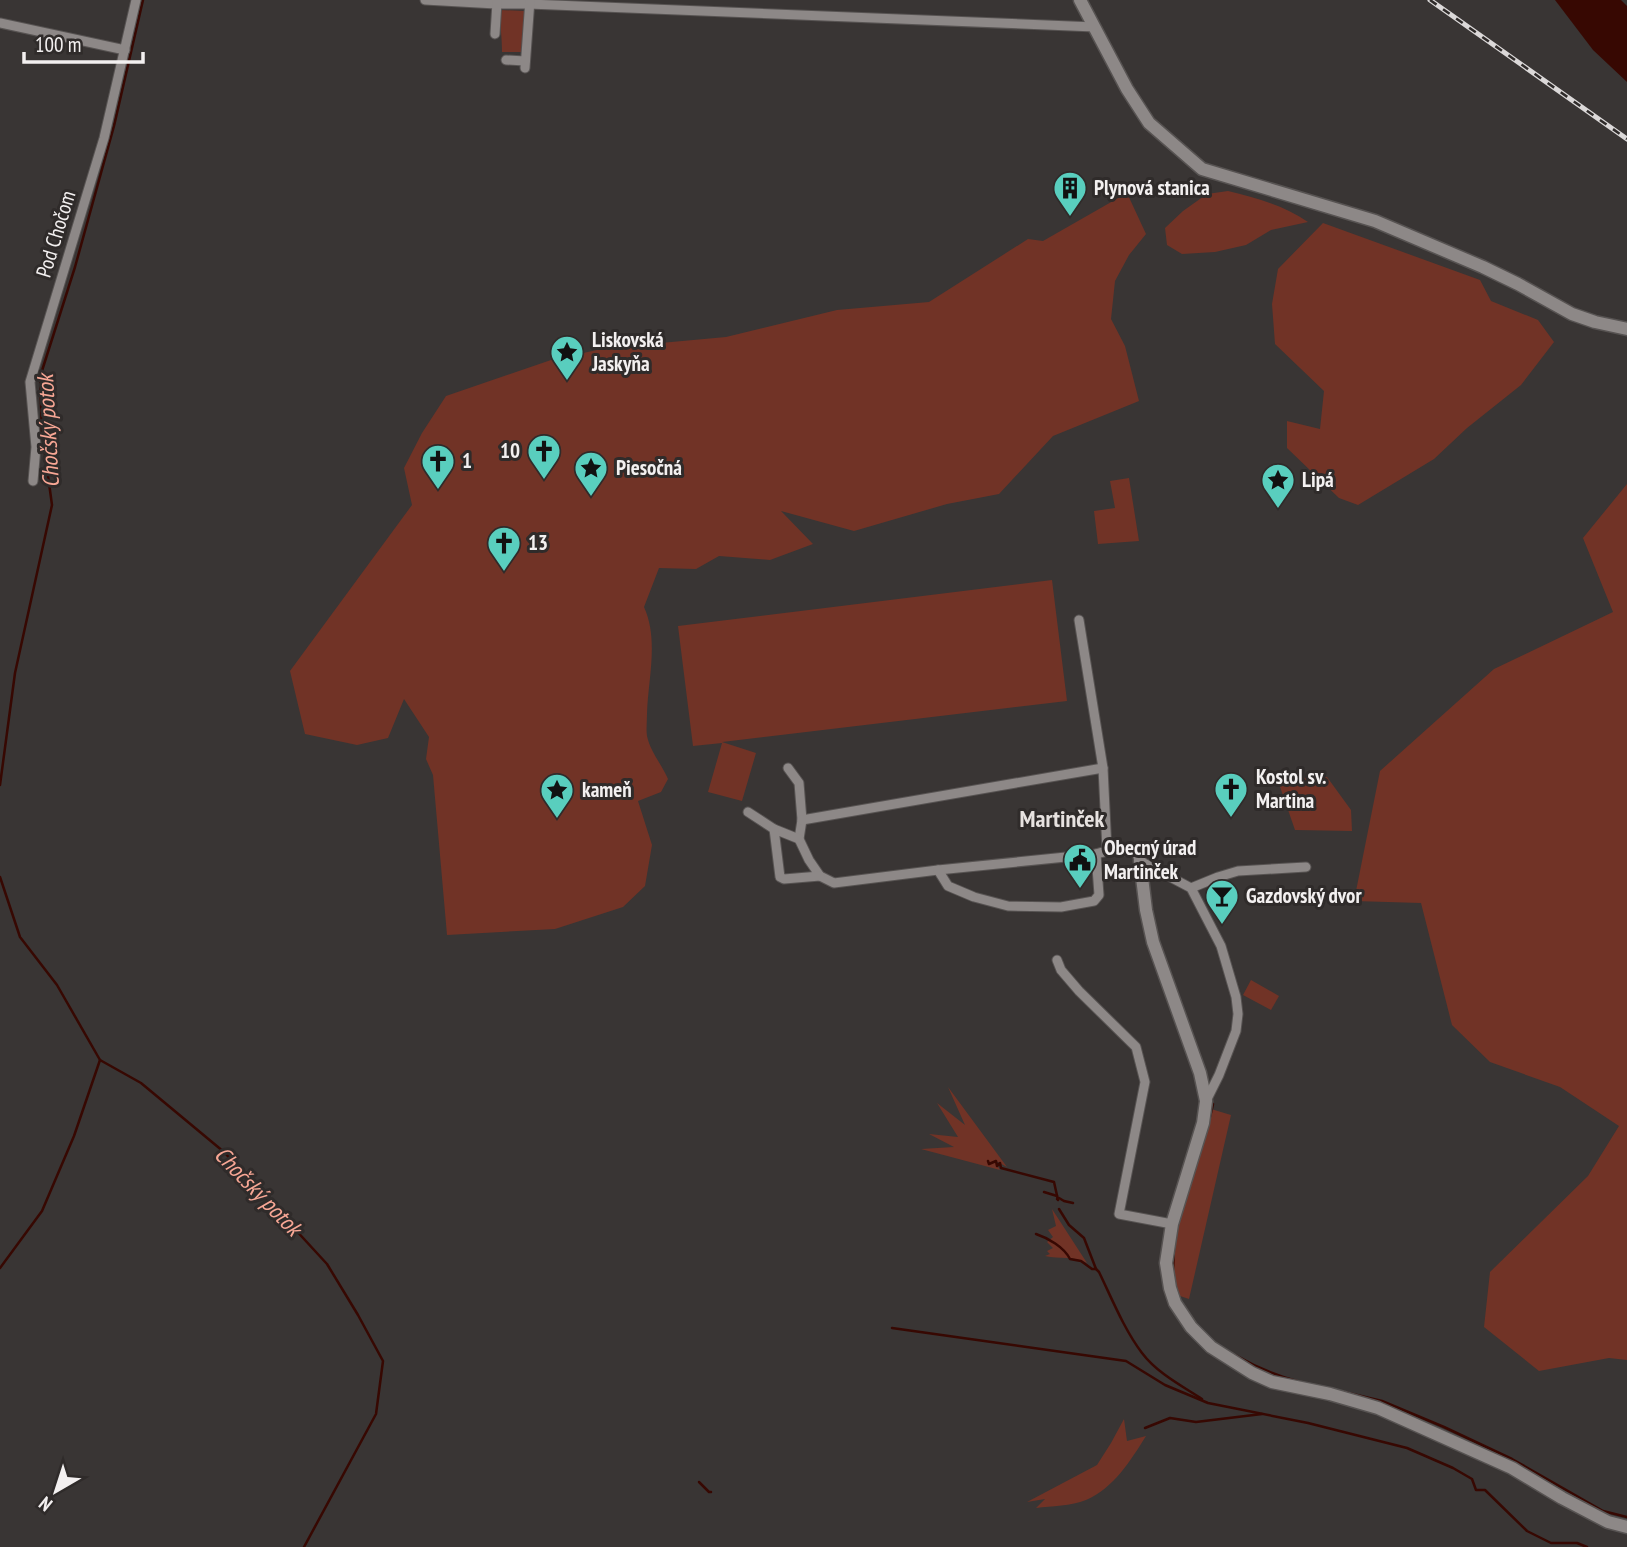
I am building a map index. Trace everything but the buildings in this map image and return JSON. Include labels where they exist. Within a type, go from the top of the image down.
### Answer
[{"type":"street","name":"Pod Chočom","points":[[33,481],[36,447],[30,382],[104,138],[136,0]]},
{"type":"street","points":[[425,0],[529,2],[1095,27]]},
{"type":"street","points":[[1080,0],[1127,89],[1149,124],[1202,169],[1375,221],[1483,267],[1572,314],[1627,329]]},
{"type":"street","points":[[495,34],[497,2]]},
{"type":"street","points":[[506,60],[525,64],[529,2]]},
{"type":"street","points":[[0,23],[125,50]]},
{"type":"street","points":[[1079,620],[1103,768],[1107,850]]},
{"type":"street","points":[[788,768],[799,783],[803,820],[799,839],[820,876],[834,883],[1097,854],[1107,850],[1136,853],[1140,861],[1153,942],[1200,1073],[1206,1101]]},
{"type":"street","points":[[803,820],[1103,768]]},
{"type":"street","points":[[748,812],[774,829],[799,839]]},
{"type":"street","points":[[774,829],[780,877],[820,876]]},
{"type":"street","points":[[938,870],[948,887],[974,897],[1008,906],[1061,907],[1094,901],[1099,895],[1097,854]]},
{"type":"street","points":[[1140,861],[1191,888],[1221,947],[1237,997],[1237,1031],[1206,1101],[1203,1123],[1172,1224],[1166,1263],[1175,1303],[1191,1327],[1211,1347],[1232,1362],[1272,1382],[1378,1408],[1512,1468],[1608,1522],[1627,1527]]},
{"type":"street","points":[[1191,888],[1238,871],[1306,867]]},
{"type":"street","points":[[1057,960],[1061,970],[1079,991],[1136,1047],[1143,1070],[1145,1082],[1119,1214],[1172,1224]]},
{"type":"shaded area","points":[[1555,0],[1621,0],[1627,6],[1627,82],[1593,50]]},
{"type":"shaded area","points":[[500,10],[525,11],[522,52],[502,52]]},
{"type":"shaded area","points":[[1228,191],[1280,207],[1308,222],[1271,230],[1246,245],[1215,252],[1182,254],[1167,245],[1165,228],[1183,211],[1207,194]]},
{"type":"shaded area","points":[[1127,193],[1146,234],[1129,255],[1115,281],[1111,319],[1125,346],[1139,401],[1053,436],[999,494],[947,504],[854,531],[781,511],[813,544],[770,560],[719,556],[696,569],[659,568],[644,607],[652,646],[647,736],[668,779],[661,792],[638,801],[652,845],[645,886],[623,907],[555,929],[447,935],[433,775],[426,759],[429,737],[404,699],[388,738],[357,745],[305,734],[290,671],[412,505],[404,468],[446,396],[551,360],[606,348],[726,337],[837,310],[929,302],[1028,239],[1043,241]]},
{"type":"shaded area","points":[[1323,223],[1480,280],[1491,301],[1538,320],[1554,342],[1521,385],[1467,428],[1434,459],[1358,505],[1339,498],[1287,448],[1287,421],[1320,429],[1324,391],[1275,344],[1272,304],[1278,269]]},
{"type":"shaded area","points":[[1129,478],[1139,541],[1098,544],[1094,511],[1115,508],[1110,481]]},
{"type":"shaded area","points":[[1627,484],[1627,1360],[1609,1358],[1539,1371],[1484,1327],[1490,1272],[1588,1176],[1619,1126],[1560,1087],[1490,1062],[1452,1025],[1421,903],[1354,901],[1380,771],[1494,669],[1613,612],[1583,538]]},
{"type":"shaded area","points":[[1052,580],[1067,701],[722,742],[756,753],[742,801],[708,792],[722,743],[693,746],[678,626]]},
{"type":"shaded area","points":[[1327,777],[1351,810],[1352,831],[1295,830],[1278,781]]},
{"type":"shaded area","points":[[1251,980],[1279,996],[1271,1010],[1243,995]]},
{"type":"shaded area","points":[[948,1087],[1007,1167],[994,1160],[1000,1170],[921,1149],[954,1147],[929,1134],[958,1137],[937,1103],[965,1125]]},
{"type":"shaded area","points":[[1211,1109],[1231,1115],[1189,1299],[1174,1294],[1171,1266],[1176,1221]]},
{"type":"shaded area","points":[[1052,1209],[1087,1263],[1072,1258],[1045,1256],[1050,1254],[1047,1251],[1053,1248],[1047,1242],[1053,1237],[1048,1230],[1056,1226]]},
{"type":"shaded area","points":[[1124,1419],[1127,1441],[1146,1436],[1128,1464],[1105,1489],[1086,1500],[1068,1505],[1036,1508],[1045,1499],[1027,1502],[1097,1465]]},
{"type":"waterway","name":"Chočský potok","points":[[0,785],[15,673],[52,505],[42,432],[40,377],[75,267],[114,126],[143,0]]},
{"type":"waterway","name":"Chočský potok","points":[[0,877],[20,937],[57,985],[100,1060],[141,1083],[224,1152],[327,1264],[383,1361],[376,1414],[304,1547]]},
{"type":"waterway","points":[[0,1268],[42,1211],[74,1136],[100,1060]]},
{"type":"waterway","points":[[1210,1117],[1213,1104]]},
{"type":"waterway","points":[[988,1161],[989,1164],[996,1161],[997,1166],[1000,1163],[1001,1168],[1054,1182],[1058,1200]]},
{"type":"waterway","points":[[1044,1192],[1057,1196]]},
{"type":"waterway","points":[[1057,1199],[1073,1203]]},
{"type":"waterway","points":[[1059,1209],[1069,1225],[1084,1238],[1096,1269],[1142,1353],[1162,1373],[1202,1399]]},
{"type":"waterway","points":[[1036,1234],[1055,1244],[1070,1259],[1096,1269]]},
{"type":"waterway","points":[[1173,1270],[1174,1248]]},
{"type":"waterway","points":[[892,1328],[1126,1361],[1165,1385],[1208,1403],[1308,1423],[1407,1448],[1472,1479],[1476,1490],[1485,1490],[1527,1531],[1551,1543],[1577,1543],[1587,1547]]},
{"type":"waterway","points":[[1235,1355],[1266,1371],[1300,1382]]},
{"type":"waterway","points":[[1344,1392],[1382,1401],[1444,1427],[1512,1459],[1603,1511],[1627,1517]]},
{"type":"waterway","points":[[1145,1428],[1170,1418],[1196,1422],[1262,1414]]},
{"type":"waterway","points":[[699,1482],[711,1492]]},
{"type":"railway","points":[[1430,0],[1627,139]]},
{"type":"place","name":"Plynová stanica","points":[[1070,218]]},
{"type":"place","name":"Liskovská Jaskyňa","points":[[567,382]]},
{"type":"place","name":"10","points":[[544,481]]},
{"type":"place","name":"1","points":[[438,491]]},
{"type":"place","name":"Piesočná","points":[[591,498]]},
{"type":"place","name":"Lipá","points":[[1278,510]]},
{"type":"place","name":"13","points":[[504,573]]},
{"type":"place","name":"Kostol sv. Martina","points":[[1231,819]]},
{"type":"place","name":"kameň","points":[[557,820]]},
{"type":"place","name":"Obecný úrad Martinček","points":[[1080,890]]},
{"type":"place","name":"Gazdovský dvor","points":[[1222,926]]},
{"type":"district","name":"Martinček","points":[[1062,819]]}]
